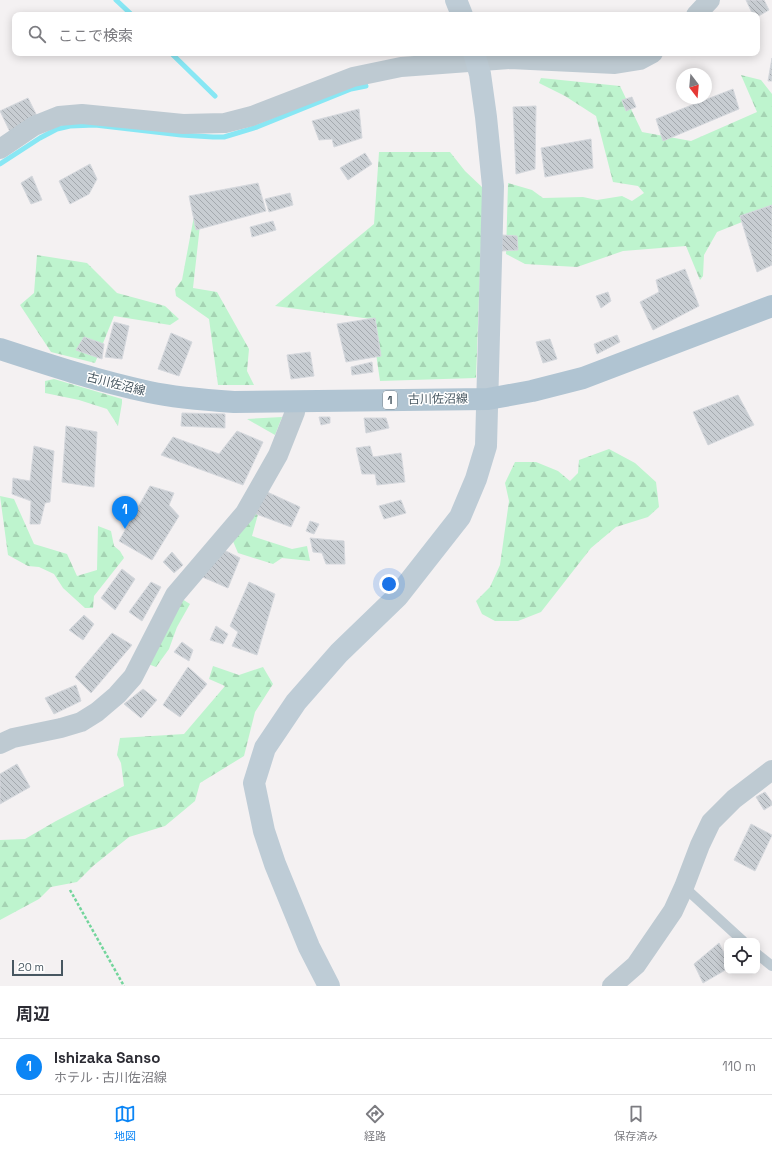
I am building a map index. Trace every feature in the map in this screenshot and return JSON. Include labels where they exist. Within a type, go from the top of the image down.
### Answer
[{"type":"main road","name":"古川佐沼線","points":[[0,349],[103,382],[150,393],[194,399],[234,402],[297,400],[488,399],[532,391],[583,378],[772,306]]},
{"type":"street","points":[[456,0],[461,12]]},
{"type":"street","points":[[699,12],[710,0]]},
{"type":"street","points":[[0,149],[34,126],[59,116],[82,114],[183,124],[225,123],[252,116],[303,98],[353,77],[401,67],[476,57],[615,64],[640,60],[647,56]]},
{"type":"street","points":[[329,986],[309,947],[275,864],[264,832],[254,783],[265,748],[296,702],[339,654],[398,596],[460,517],[476,479],[486,446],[493,186],[486,117],[476,57]]},
{"type":"street","points":[[0,744],[13,738],[61,728],[81,722],[98,712],[118,695],[132,677],[175,594],[245,513],[278,454],[295,412],[297,400]]},
{"type":"street","points":[[612,986],[636,965],[673,911],[711,822],[734,799],[772,770]]},
{"type":"lane","points":[[684,887],[740,938]]},
{"type":"lane","points":[[760,956],[772,966]]},
{"type":"path","points":[[70,890],[124,986]]},
{"type":"green space","points":[[741,75],[761,80],[772,94],[772,210],[717,232],[704,255],[703,276],[700,280],[686,246],[623,251],[577,267],[525,264],[506,254],[508,183],[532,190],[543,198],[583,197],[597,200],[622,196],[632,201],[644,193],[638,186],[613,182],[596,116],[565,96],[539,83],[541,78],[620,86],[642,132],[691,141],[757,112]]},
{"type":"green space","points":[[379,152],[450,152],[465,171],[483,188],[476,378],[380,381],[371,319],[275,306],[374,224]]},
{"type":"green space","points":[[194,216],[200,225],[193,288],[217,292],[249,349],[247,371],[254,385],[218,385],[209,319],[176,296],[175,289],[182,280]]},
{"type":"green space","points":[[37,255],[87,263],[117,293],[165,306],[179,319],[170,325],[114,316],[95,363],[51,352],[20,305],[34,293]]},
{"type":"green space","points":[[54,379],[122,399],[118,426],[107,409],[79,400],[45,393],[45,381]]},
{"type":"green space","points":[[282,417],[275,435],[247,419]]},
{"type":"green space","points":[[609,449],[635,463],[656,482],[659,507],[648,517],[616,527],[591,548],[541,612],[518,621],[495,621],[482,614],[476,601],[490,587],[500,565],[509,501],[505,483],[515,462],[536,462],[558,471],[570,481],[578,473],[579,460]]},
{"type":"green space","points":[[0,496],[14,499],[34,544],[67,554],[77,576],[97,570],[98,526],[111,531],[114,546],[120,551],[124,558],[94,596],[93,608],[85,608],[63,588],[54,574],[39,567],[28,566],[8,555]]},
{"type":"green space","points":[[262,500],[252,536],[292,549],[307,546],[310,561],[282,558],[273,564],[238,553],[232,539]]},
{"type":"green space","points":[[182,599],[190,604],[177,627],[169,649],[156,667],[148,664]]},
{"type":"green space","points":[[213,666],[239,675],[263,667],[273,684],[255,712],[244,756],[200,783],[195,801],[165,826],[129,837],[93,866],[77,882],[51,887],[39,899],[0,920],[0,840],[25,839],[56,821],[124,786],[121,763],[117,755],[120,738],[184,734],[225,686],[209,679]]},
{"type":"building","points":[[746,0],[764,0],[769,10],[760,15],[760,12],[752,12]]},
{"type":"building","points":[[772,58],[772,81],[768,81]]},
{"type":"building","points":[[733,89],[739,109],[663,141],[656,119],[694,104],[712,104],[712,97]]},
{"type":"building","points":[[632,97],[636,107],[626,111],[622,100]]},
{"type":"building","points":[[28,98],[38,118],[10,132],[0,111]]},
{"type":"building","points":[[536,106],[535,169],[516,174],[513,107]]},
{"type":"building","points":[[359,109],[362,138],[334,147],[332,139],[319,140],[312,121]]},
{"type":"building","points":[[591,139],[593,168],[545,177],[541,148]]},
{"type":"building","points":[[365,153],[372,164],[348,180],[340,168]]},
{"type":"building","points":[[90,164],[97,179],[89,194],[70,204],[59,181]]},
{"type":"building","points":[[32,176],[42,200],[31,204],[21,183]]},
{"type":"building","points":[[258,183],[266,211],[196,230],[189,196]]},
{"type":"building","points":[[290,193],[293,205],[269,212],[265,199]]},
{"type":"building","points":[[772,205],[772,265],[757,272],[740,216]]},
{"type":"building","points":[[273,221],[276,230],[252,237],[250,227]]},
{"type":"building","points":[[502,235],[517,236],[518,250],[502,251]]},
{"type":"building","points":[[685,269],[699,306],[653,330],[640,302],[659,292],[656,280]]},
{"type":"building","points":[[608,292],[611,301],[601,308],[596,296]]},
{"type":"building","points":[[375,318],[381,356],[346,362],[337,324]]},
{"type":"building","points":[[114,322],[129,326],[122,359],[105,357]]},
{"type":"building","points":[[171,333],[192,342],[179,376],[158,369]]},
{"type":"building","points":[[617,335],[620,342],[597,354],[594,344]]},
{"type":"building","points":[[84,337],[104,344],[102,359],[76,350]]},
{"type":"building","points":[[550,339],[557,359],[543,363],[536,342]]},
{"type":"building","points":[[310,352],[314,376],[291,379],[287,355]]},
{"type":"building","points":[[372,362],[373,372],[352,375],[351,367]]},
{"type":"building","points":[[738,395],[754,425],[708,445],[693,412]]},
{"type":"building","points":[[182,413],[225,414],[225,428],[181,426]]},
{"type":"building","points":[[319,417],[330,417],[330,423],[321,425]]},
{"type":"building","points":[[364,418],[386,418],[389,428],[366,433]]},
{"type":"building","points":[[66,426],[97,432],[94,487],[62,482]]},
{"type":"building","points":[[237,431],[263,442],[243,485],[161,455],[173,437],[219,454]]},
{"type":"building","points":[[34,446],[54,451],[50,502],[45,503],[40,524],[30,524],[31,501],[12,494],[13,478],[30,481]]},
{"type":"building","points":[[370,446],[373,457],[401,453],[405,482],[377,485],[375,474],[362,474],[356,448]]},
{"type":"building","points":[[150,486],[174,493],[169,505],[179,516],[152,560],[119,541]]},
{"type":"building","points":[[265,491],[300,507],[291,527],[251,512]]},
{"type":"building","points":[[401,500],[406,513],[384,519],[379,506]]},
{"type":"building","points":[[310,521],[319,524],[314,534],[306,531]]},
{"type":"building","points":[[310,538],[344,541],[345,564],[326,564],[322,553],[313,552]]},
{"type":"building","points":[[220,548],[240,558],[228,588],[200,576]]},
{"type":"building","points":[[172,552],[183,565],[174,573],[163,562]]},
{"type":"building","points":[[122,569],[135,579],[115,610],[101,598]]},
{"type":"building","points":[[151,582],[161,587],[142,621],[129,612]]},
{"type":"building","points":[[249,582],[275,594],[257,655],[232,646],[238,632],[230,626]]},
{"type":"building","points":[[84,615],[94,624],[83,640],[69,630]]},
{"type":"building","points":[[216,626],[228,634],[223,644],[210,640]]},
{"type":"building","points":[[112,633],[132,645],[91,693],[75,677]]},
{"type":"building","points":[[182,642],[193,650],[189,661],[174,652]]},
{"type":"building","points":[[188,667],[207,684],[180,717],[163,705]]},
{"type":"building","points":[[76,685],[81,701],[54,714],[45,698]]},
{"type":"building","points":[[143,689],[157,700],[141,718],[124,704]]},
{"type":"building","points":[[17,764],[30,787],[0,804],[0,774]]},
{"type":"building","points":[[765,792],[772,802],[772,805],[764,810],[756,797]]},
{"type":"building","points":[[751,824],[772,835],[755,871],[734,860]]},
{"type":"building","points":[[719,943],[724,953],[724,971],[703,983],[694,964]]},
{"type":"waterway","points":[[116,0],[129,12]]},
{"type":"waterway","points":[[174,56],[215,96]]},
{"type":"waterway","points":[[0,164],[40,138],[57,129],[70,126],[95,125],[181,135],[224,137],[257,127],[351,89],[366,86]]},
{"type":"place","name":"Ishizaka Sanso","points":[[125,529]]}]
